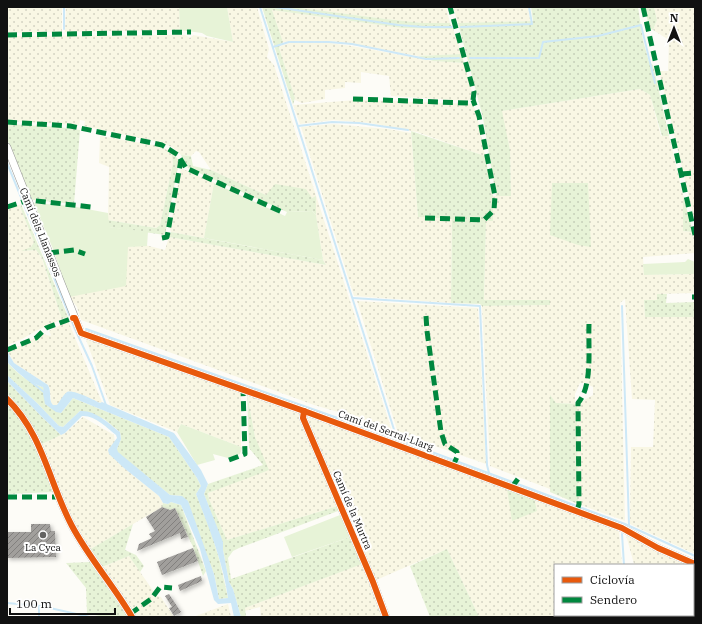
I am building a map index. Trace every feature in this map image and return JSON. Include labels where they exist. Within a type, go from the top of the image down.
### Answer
[{"type":"street","name":"Camí dels Llanassos","points":[[7,147],[74,318]]},
{"type":"street","name":"Camí del Serral-Llarg","points":[[74,318],[81,333],[304,411],[622,528],[658,548],[695,564]]},
{"type":"street","points":[[7,399],[28,425],[40,448],[71,525],[132,617]]},
{"type":"street","name":"Camí de la Murtra","points":[[304,411],[303,418],[373,582],[386,617]]},
{"type":"shaded area","points":[[7,7],[62,7],[62,32],[7,33]]},
{"type":"shaded area","points":[[66,7],[179,7],[180,30],[65,32]]},
{"type":"shaded area","points":[[227,7],[257,7],[269,49],[267,57],[274,65],[392,431],[345,414],[314,405],[81,320],[77,307],[69,297],[128,247],[145,245],[165,250],[169,237],[326,265],[323,260],[316,215],[316,197],[266,195],[211,170],[199,152],[196,151],[191,156],[181,155],[172,147],[159,142],[84,126],[85,121],[80,120],[79,125],[7,120],[7,36],[185,35],[190,38],[193,35],[233,42]]},
{"type":"shaded area","points":[[293,7],[446,7],[450,23],[422,23]]},
{"type":"shaded area","points":[[453,7],[528,7],[530,21],[458,23]]},
{"type":"shaded area","points":[[654,7],[695,7],[695,222],[659,71],[668,71],[669,40],[653,30],[657,20]]},
{"type":"shaded area","points":[[272,10],[402,28],[453,29],[462,55],[418,56],[332,41],[283,42]]},
{"type":"shaded area","points":[[290,43],[330,43],[433,61],[464,63],[472,92],[470,99],[468,101],[391,96],[389,76],[361,72],[361,83],[345,82],[345,88],[325,90],[325,99],[302,103],[295,100],[279,48]]},
{"type":"shaded area","points":[[640,89],[650,95],[661,136],[669,136],[683,195],[683,231],[693,232],[695,244],[695,253],[643,257],[644,275],[695,274],[695,293],[657,294],[658,300],[644,300],[645,317],[695,317],[695,554],[630,524],[631,447],[653,447],[655,400],[632,399],[625,299],[620,303],[625,521],[578,504],[577,404],[593,395],[593,387],[585,383],[580,383],[575,394],[575,404],[556,403],[550,396],[550,489],[490,466],[482,306],[550,305],[550,300],[484,300],[486,221],[492,221],[493,196],[511,196],[510,150],[501,111]]},
{"type":"shaded area","points":[[356,100],[473,104],[477,115],[485,156],[417,132],[370,123],[333,120],[300,124],[293,105]]},
{"type":"shaded area","points":[[333,124],[388,129],[411,133],[418,217],[452,219],[451,303],[354,296],[301,127]]},
{"type":"shaded area","points":[[100,136],[159,146],[171,152],[173,163],[160,225],[156,228],[108,220],[109,167],[99,163]]},
{"type":"shaded area","points":[[181,168],[214,183],[204,238],[171,232],[170,229]]},
{"type":"shaded area","points":[[21,204],[20,207],[34,242],[31,247],[23,251],[36,250],[42,259],[62,319],[8,345],[7,209]]},
{"type":"shaded area","points":[[357,301],[478,308],[486,464],[398,433]]},
{"type":"shaded area","points":[[68,321],[102,402],[100,403],[79,394],[67,393],[57,405],[53,405],[51,403],[50,389],[48,385],[14,363],[8,352],[43,334],[50,336],[49,331]]},
{"type":"shaded area","points":[[85,337],[241,392],[241,447],[181,424],[177,432],[110,405]]},
{"type":"shaded area","points":[[247,393],[298,411],[338,506],[227,540],[209,499],[208,493],[265,470],[255,437]]},
{"type":"shaded area","points":[[306,414],[619,531],[622,564],[554,564],[554,616],[633,617],[479,617],[447,549],[374,581],[305,419]]},
{"type":"shaded area","points":[[83,417],[114,435],[115,442],[108,450],[124,468],[159,496],[163,503],[162,507],[89,550],[73,525],[40,445],[65,433]]},
{"type":"shaded area","points":[[626,535],[693,564],[634,564]]},
{"type":"shaded area","points":[[129,556],[154,592],[154,595],[161,597],[174,617],[134,617],[102,567]]},
{"type":"shaded area","points":[[361,564],[383,617],[261,617],[260,607],[245,611],[245,608]]},
{"type":"shaded area","points":[[695,565],[695,617],[642,617],[694,616]]},
{"type":"shaded area","points":[[228,604],[231,617],[193,617]]},
{"type":"green space","points":[[179,7],[227,7],[233,42],[207,36],[202,33],[180,30]]},
{"type":"green space","points":[[262,7],[293,7],[422,23],[450,23],[453,29],[402,28],[272,10],[283,42],[279,48],[295,98],[293,105]]},
{"type":"green space","points":[[531,7],[638,7],[643,40],[649,62],[653,65],[669,136],[662,136],[650,95],[640,89],[502,111],[510,150],[511,196],[496,196],[483,118],[458,23],[533,21]]},
{"type":"green space","points":[[645,7],[654,7],[657,20],[653,30],[649,28]]},
{"type":"green space","points":[[462,55],[464,63],[433,61],[418,56]]},
{"type":"green space","points":[[7,124],[59,127],[80,130],[74,204],[33,200],[27,190],[7,139]]},
{"type":"green space","points":[[411,131],[485,156],[493,196],[493,221],[486,221],[484,300],[550,300],[550,305],[482,306],[480,304],[451,303],[452,219],[418,217]]},
{"type":"green space","points":[[171,152],[179,161],[165,235],[108,227],[108,220],[156,228],[160,225],[173,163]]},
{"type":"green space","points":[[181,155],[191,156],[193,166],[211,170],[266,195],[275,184],[306,189],[312,198],[316,196],[316,215],[312,211],[287,212],[188,168]]},
{"type":"green space","points":[[214,183],[285,216],[287,212],[312,211],[316,215],[323,260],[204,238]]},
{"type":"green space","points":[[552,183],[588,183],[591,247],[578,245],[550,235]]},
{"type":"green space","points":[[683,195],[693,232],[683,231]]},
{"type":"green space","points":[[34,203],[71,206],[108,213],[109,227],[148,232],[147,246],[128,247],[126,286],[69,297],[53,249]]},
{"type":"green space","points":[[21,204],[68,317],[62,319],[42,258],[36,250],[21,251],[31,247],[34,242],[20,207]]},
{"type":"green space","points":[[171,232],[323,260],[326,265],[169,237]]},
{"type":"green space","points":[[688,259],[695,262],[695,274],[644,275],[643,264],[685,262]]},
{"type":"green space","points":[[657,294],[667,294],[666,303],[695,302],[695,317],[645,317],[644,300],[657,300]]},
{"type":"green space","points":[[7,362],[23,377],[32,383],[43,387],[45,392],[45,404],[61,413],[73,398],[169,437],[201,486],[196,494],[211,532],[220,562],[228,598],[219,599],[214,574],[182,496],[170,495],[117,452],[121,439],[120,432],[104,419],[80,411],[63,427],[59,426],[7,375]]},
{"type":"green space","points":[[7,381],[61,435],[40,445],[7,397]]},
{"type":"green space","points":[[247,393],[255,437],[269,470],[208,493],[209,499],[227,540],[338,506],[338,511],[233,551],[228,558],[231,579],[350,537],[362,564],[245,608],[246,617],[241,617],[233,589],[229,582],[222,542],[204,494],[208,484],[263,465],[249,448]]},
{"type":"green space","points":[[550,395],[556,403],[577,404],[578,504],[550,492]]},
{"type":"green space","points":[[7,401],[33,437],[54,492],[7,494]]},
{"type":"green space","points":[[181,424],[241,447],[240,454],[228,458],[213,454],[215,460],[197,465],[177,432]]},
{"type":"green space","points":[[507,489],[534,498],[537,511],[512,521]]},
{"type":"green space","points":[[171,502],[181,505],[206,571],[203,576],[193,547],[175,508],[170,510],[162,507],[163,503],[168,504]]},
{"type":"green space","points":[[340,515],[350,537],[292,557],[284,537]]},
{"type":"green space","points":[[133,524],[125,550],[136,555],[144,566],[140,572],[129,556],[102,567],[89,550]]},
{"type":"green space","points":[[447,549],[479,617],[430,617],[410,566]]},
{"type":"green space","points":[[90,562],[128,617],[103,617],[87,613],[86,588],[66,563]]},
{"type":"water","points":[[7,351],[14,363],[48,385],[53,405],[57,405],[63,396],[70,391],[84,395],[100,403],[102,402],[174,433],[201,470],[208,484],[204,494],[223,542],[229,582],[233,589],[241,617],[234,617],[231,603],[218,604],[214,600],[200,549],[181,505],[171,502],[168,504],[163,503],[159,496],[109,454],[108,450],[117,438],[116,435],[96,420],[87,416],[82,416],[65,433],[61,435],[7,381],[7,375],[59,426],[63,427],[80,411],[86,411],[102,418],[120,432],[121,439],[117,449],[118,452],[170,495],[182,496],[188,501],[214,574],[219,599],[228,598],[223,571],[211,532],[196,494],[201,486],[169,437],[73,398],[61,413],[56,412],[45,404],[43,387],[28,380],[7,362]]},
{"type":"building","points":[[162,507],[170,510],[175,508],[188,537],[181,539],[180,533],[137,551],[139,544],[152,538],[149,534],[155,531],[146,517]]},
{"type":"building","points":[[31,524],[50,524],[51,531],[55,531],[56,557],[7,558],[7,532],[31,532]]},
{"type":"building","points":[[193,548],[198,561],[162,575],[157,562]]},
{"type":"building","points":[[201,576],[202,581],[180,591],[178,585]]},
{"type":"building","points":[[169,594],[181,612],[174,616],[169,608],[172,607],[165,596]]},
{"type":"waterway","points":[[64,7],[64,29]]},
{"type":"waterway","points":[[260,7],[397,439]]},
{"type":"waterway","points":[[275,7],[398,25],[452,27]]},
{"type":"waterway","points":[[461,27],[532,24],[529,7]]},
{"type":"waterway","points":[[470,58],[539,58],[543,42],[598,36],[641,25],[655,83]]},
{"type":"waterway","points":[[273,47],[289,42],[329,42],[352,44],[426,59],[459,58]]},
{"type":"waterway","points":[[298,126],[332,122],[359,123],[408,130]]},
{"type":"waterway","points":[[7,163],[75,329],[92,366],[106,405]]},
{"type":"waterway","points":[[353,298],[480,306],[487,465],[489,473]]},
{"type":"waterway","points":[[622,306],[629,525]]},
{"type":"waterway","points":[[86,329],[397,439],[625,524],[695,556]]},
{"type":"waterway","points":[[25,377],[45,393]]},
{"type":"waterway","points":[[622,534],[624,564]]},
{"type":"waterway","points":[[7,603],[41,606],[90,617]]},
{"type":"waterway","points":[[39,606],[39,617]]},
{"type":"marked path","points":[[353,99],[468,103],[473,100],[474,92],[450,7]]},
{"type":"marked path","points":[[643,7],[695,235]]},
{"type":"marked path","points":[[7,35],[191,32]]},
{"type":"marked path","points":[[425,218],[484,220],[494,210],[495,196],[479,116],[473,100]]},
{"type":"marked path","points":[[7,122],[70,126],[162,145],[178,155],[186,168],[284,213]]},
{"type":"marked path","points":[[162,238],[167,237],[181,160]]},
{"type":"marked path","points":[[681,174],[695,173]]},
{"type":"marked path","points":[[7,207],[28,200],[91,207]]},
{"type":"marked path","points":[[49,253],[74,250],[85,254]]},
{"type":"marked path","points":[[426,316],[441,432],[445,444],[457,452],[457,457],[453,466]]},
{"type":"marked path","points":[[7,350],[36,338],[46,328],[73,318]]},
{"type":"marked path","points":[[577,511],[579,504],[578,403],[583,396],[588,377],[589,324]]},
{"type":"marked path","points":[[229,460],[245,454],[243,389]]},
{"type":"marked path","points":[[512,487],[520,476]]},
{"type":"marked path","points":[[7,497],[59,497]]},
{"type":"marked path","points":[[130,614],[151,599],[160,587],[172,588]]},
{"type":"cycle path","points":[[73,318],[75,318],[81,333],[304,411],[622,528],[658,548],[695,564]]},
{"type":"cycle path","points":[[7,399],[19,413],[37,443],[72,526],[132,617]]},
{"type":"cycle path","points":[[304,411],[303,418],[373,582],[386,617]]},
{"type":"place","name":"La Cyca","points":[[43,535]]}]
